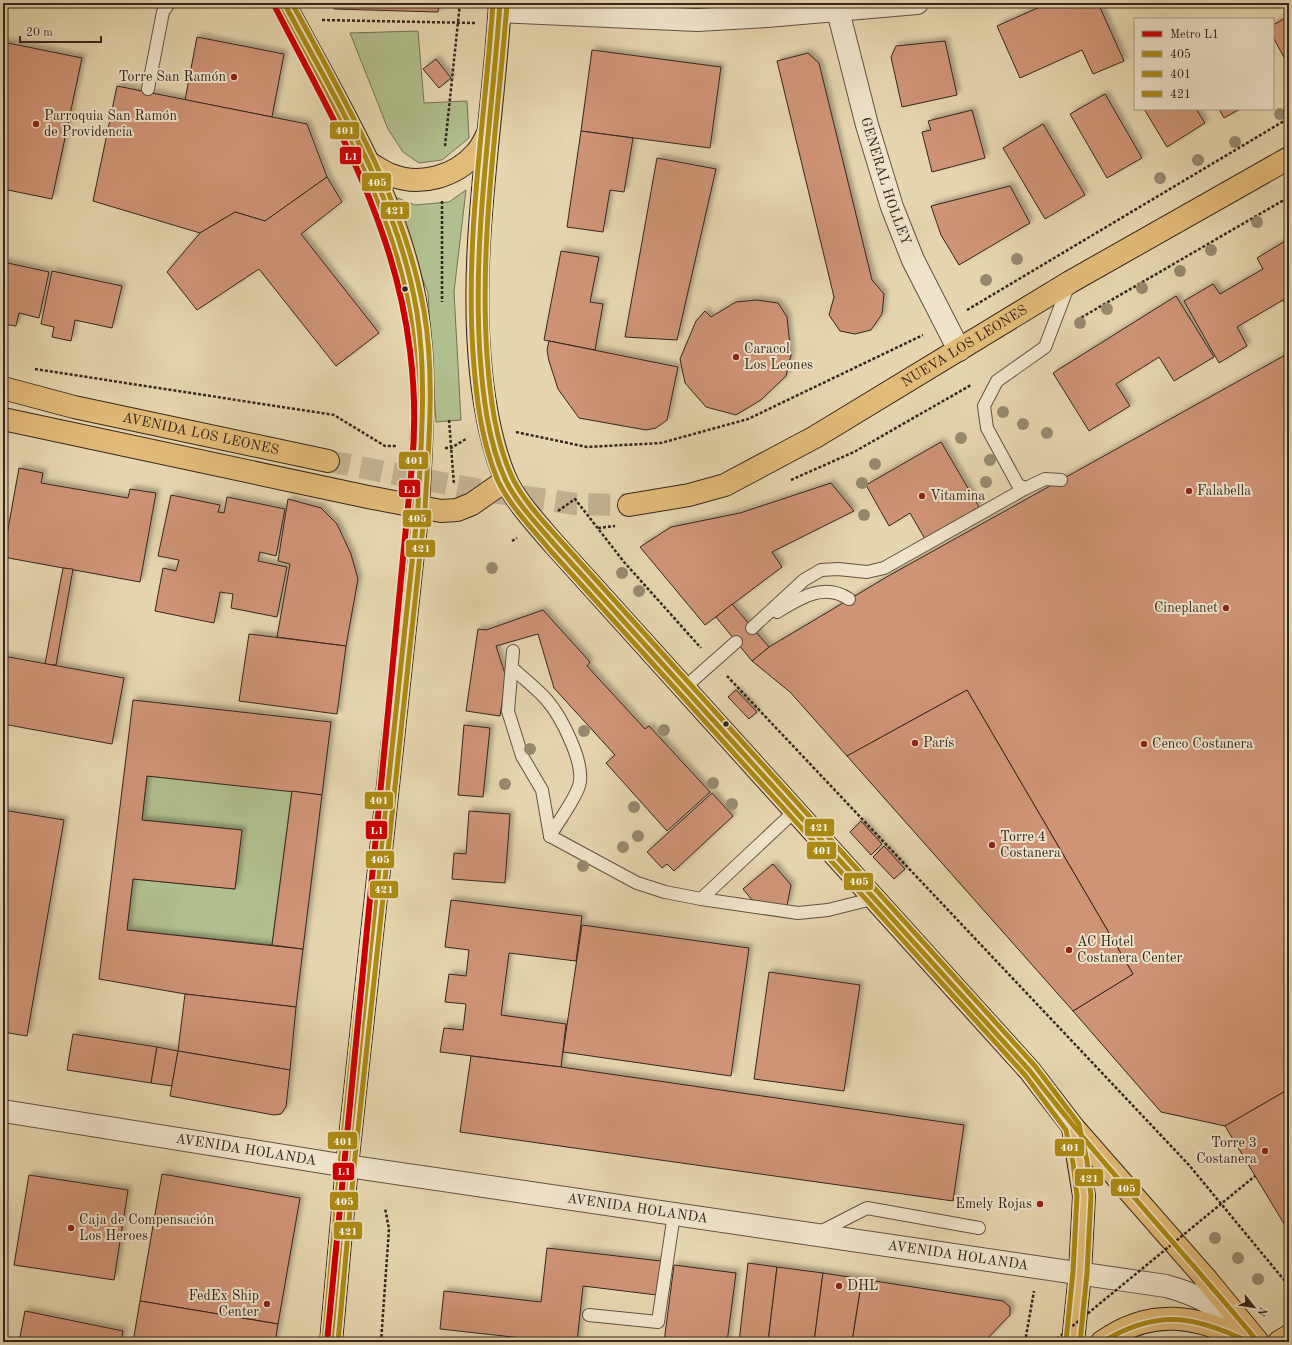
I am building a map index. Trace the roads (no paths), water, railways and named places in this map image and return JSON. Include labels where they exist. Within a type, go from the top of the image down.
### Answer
[{"type":"main road","points":[[285,7],[347,120],[394,223],[412,283],[421,348],[418,507],[347,1166],[331,1342]]},
{"type":"main road","points":[[499,10],[481,204],[478,345],[488,428],[506,480],[538,525],[684,688],[876,898],[1030,1071],[1073,1127],[1207,1280],[1257,1342]]},
{"type":"main road","points":[[367,162],[392,176],[417,180],[442,177],[461,167],[477,153],[487,134]]},
{"type":"main road","name":"NUEVA LOS LEONES","points":[[629,505],[689,495],[725,485],[815,437],[1070,282],[1289,158]]},
{"type":"main road","name":"AVENIDA LOS LEONES","points":[[3,388],[74,407],[328,461]]},
{"type":"main road","name":"AVENIDA LOS LEONES","points":[[3,397],[74,407]]},
{"type":"main road","points":[[3,419],[442,511],[457,510],[472,504],[506,480]]},
{"type":"main road","points":[[1073,1127],[1084,1196],[1080,1272],[1073,1342]]},
{"type":"main road","points":[[1102,1342],[1125,1328],[1140,1322],[1168,1318],[1191,1320],[1221,1329],[1249,1342]]},
{"type":"main road","points":[[1279,1342],[1289,1336]]},
{"type":"street","points":[[499,10],[697,20],[837,7],[917,3]]},
{"type":"street","name":"GENERAL HOLLEY","points":[[837,7],[867,125],[892,207],[914,260],[959,350]]},
{"type":"street","name":"AVENIDA HOLANDA","points":[[3,1111],[347,1166],[1080,1272],[1166,1286],[1191,1293],[1231,1318],[1257,1342]]},
{"type":"lane","points":[[148,89],[163,12],[169,3]]},
{"type":"lane","points":[[1026,488],[1018,486],[987,428],[984,406],[997,380],[1044,347],[1070,282]]},
{"type":"lane","points":[[849,599],[835,592],[823,590],[790,604],[752,628],[804,580],[821,570],[838,569],[867,572],[884,568],[1026,488],[1045,479],[1061,480]]},
{"type":"lane","points":[[684,688],[736,642]]},
{"type":"lane","points":[[513,652],[508,710],[522,756],[542,790],[550,836]]},
{"type":"lane","points":[[512,668],[546,699],[557,714],[566,730],[581,775],[579,786],[550,836]]},
{"type":"lane","points":[[701,900],[796,810]]},
{"type":"lane","points":[[550,836],[637,883],[665,892],[701,900],[798,913],[828,910],[876,898]]},
{"type":"lane","points":[[816,1234],[867,1208],[979,1228]]},
{"type":"lane","points":[[589,1315],[658,1322],[674,1214]]},
{"type":"tunnel","points":[[328,461],[485,491],[575,504],[629,505]]},
{"type":"metro line","name":"L1","points":[[273,3],[334,120],[362,180],[374,210],[385,241],[400,295],[406,323],[413,380],[414,437],[412,465],[327,1342]]},
{"type":"place","name":"Torre San Ramón","points":[[234,77]]},
{"type":"place","name":"Parroquia San Ramón de Providencia","points":[[36,124]]},
{"type":"place","name":"Caracol Los Leones","points":[[736,357]]},
{"type":"place","name":"Falabella","points":[[1189,491]]},
{"type":"place","name":"Vitamina","points":[[922,496]]},
{"type":"place","name":"Cineplanet","points":[[1226,608]]},
{"type":"place","name":"París","points":[[915,743]]},
{"type":"place","name":"Cenco Costanera","points":[[1144,744]]},
{"type":"place","name":"Torre 4 Costanera","points":[[992,845]]},
{"type":"place","name":"AC Hotel Costanera Center","points":[[1069,950]]},
{"type":"place","name":"Torre 3 Costanera","points":[[1265,1151]]},
{"type":"place","name":"Emely Rojas","points":[[1040,1204]]},
{"type":"place","name":"Caja de Compensación Los Heroes","points":[[71,1228]]},
{"type":"place","name":"DHL","points":[[839,1286]]},
{"type":"place","name":"FedEx Ship Center","points":[[267,1304]]}]
